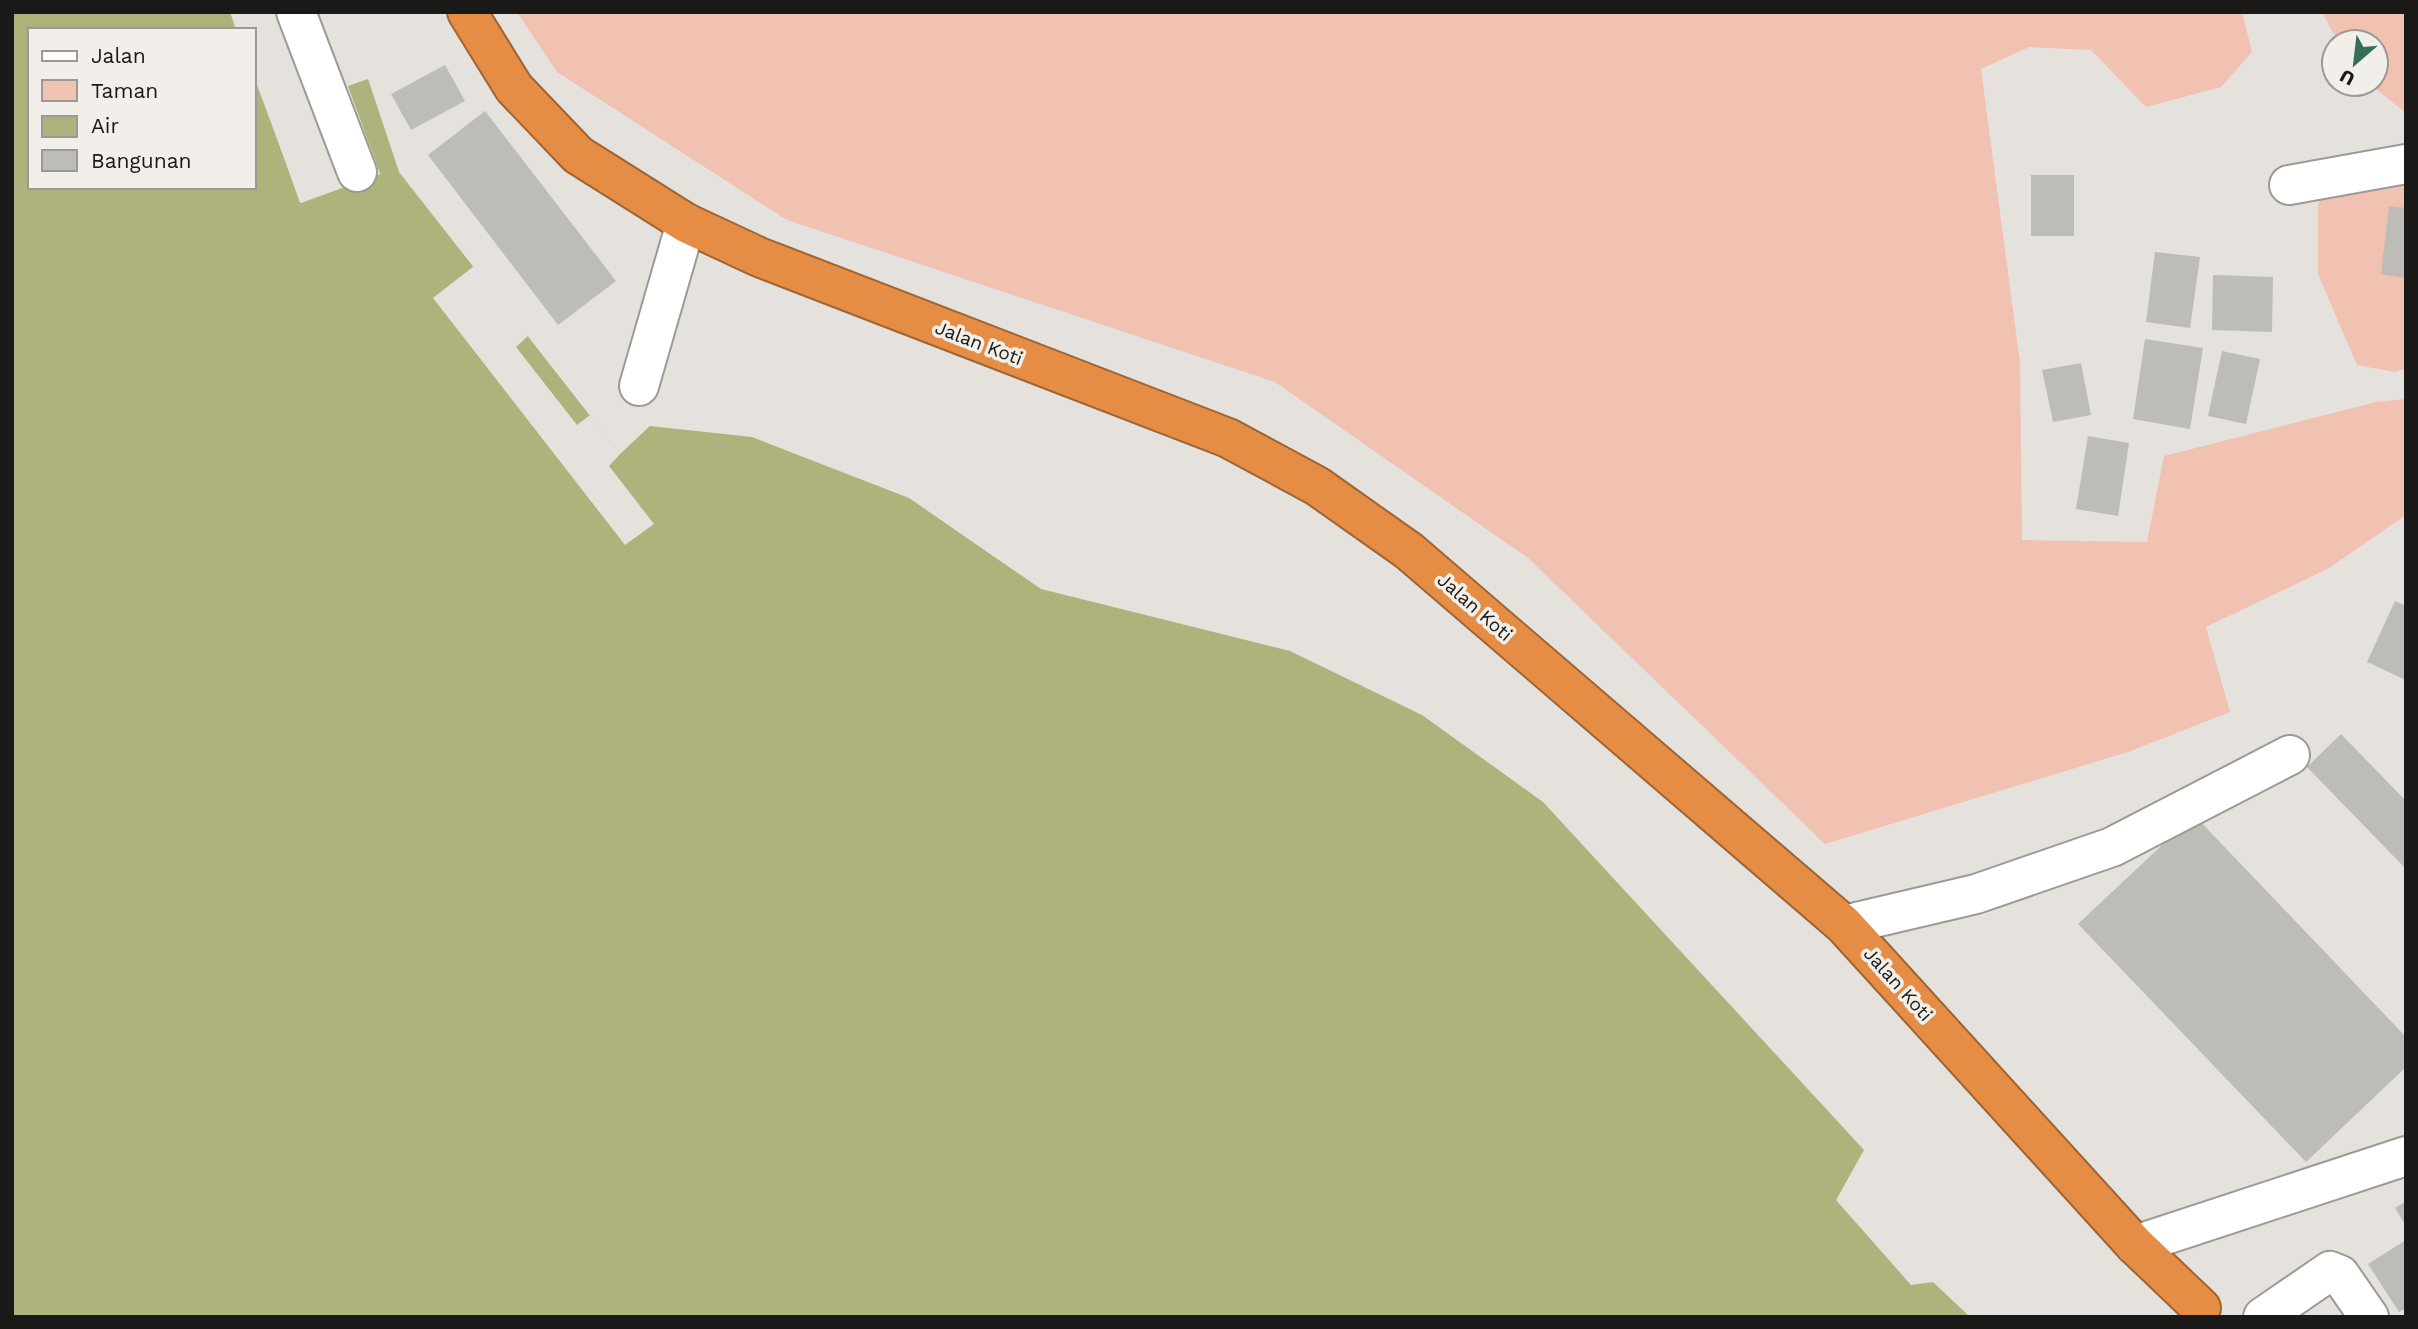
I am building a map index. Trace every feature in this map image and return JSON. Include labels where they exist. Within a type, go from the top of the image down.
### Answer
[{"type":"highway","name":"Jalan Koti","points":[[467,12],[514,88],[578,155],[685,223],[759,257],[1228,438],[1317,486],[1409,551],[1844,925],[2135,1245],[2202,1308]]},
{"type":"street","points":[[296,12],[357,172]]},
{"type":"street","points":[[2289,185],[2406,164]]},
{"type":"street","points":[[639,386],[685,223]]},
{"type":"street","points":[[1844,925],[1976,894],[2112,848],[2290,755]]},
{"type":"street","points":[[2135,1245],[2406,1156]]},
{"type":"street","points":[[2263,1317],[2330,1272],[2340,1275],[2368,1317]]},
{"type":"green space","points":[[517,12],[2242,12],[2252,52],[2221,87],[2146,107],[2091,50],[2029,47],[1981,69],[2020,363],[2022,540],[2147,542],[2164,456],[2376,402],[2406,399],[2406,515],[2329,568],[2206,627],[2230,712],[2128,752],[1825,844],[1528,558],[1275,382],[787,220],[557,72]]},
{"type":"green space","points":[[2322,12],[2406,12],[2406,113],[2387,98],[2390,98],[2390,28],[2331,28]]},
{"type":"green space","points":[[2406,172],[2406,368],[2395,372],[2357,365],[2318,274],[2318,203],[2341,177]]},
{"type":"water","points":[[12,12],[230,12],[235,28],[28,28],[28,189],[256,189],[256,82],[301,203],[380,174],[348,86],[368,79],[399,172],[620,454],[650,426],[752,437],[909,498],[1041,589],[1290,651],[1422,715],[1543,802],[1864,1150],[1836,1200],[1911,1285],[1933,1282],[1970,1317],[12,1317]]},
{"type":"pier","points":[[256,78],[303,198],[376,172],[344,87],[346,83],[380,174],[300,203]]},
{"type":"pier","points":[[474,266],[528,336],[516,347],[577,425],[590,415],[620,454],[609,466],[654,524],[625,545],[433,298]]},
{"type":"building","points":[[445,65],[465,101],[411,130],[391,94]]},
{"type":"building","points":[[485,111],[616,281],[558,325],[428,155]]},
{"type":"building","points":[[2031,175],[2074,175],[2074,236],[2031,236]]},
{"type":"building","points":[[2389,206],[2406,208],[2406,278],[2381,274]]},
{"type":"building","points":[[2155,252],[2200,257],[2190,328],[2146,322]]},
{"type":"building","points":[[2213,275],[2273,277],[2272,332],[2212,330]]},
{"type":"building","points":[[2145,339],[2203,348],[2190,429],[2133,419]]},
{"type":"building","points":[[2222,351],[2260,359],[2246,424],[2208,416]]},
{"type":"building","points":[[2081,363],[2091,415],[2053,422],[2042,370]]},
{"type":"building","points":[[2088,436],[2129,443],[2118,516],[2076,509]]},
{"type":"building","points":[[2395,601],[2406,606],[2406,680],[2367,662]]},
{"type":"building","points":[[2341,734],[2406,801],[2406,869],[2307,767]]},
{"type":"building","points":[[2194,815],[2406,1037],[2406,1067],[2306,1162],[2078,924]]},
{"type":"building","points":[[2406,1201],[2406,1226],[2395,1208]]},
{"type":"building","points":[[2406,1240],[2406,1308],[2399,1312],[2368,1264]]}]
